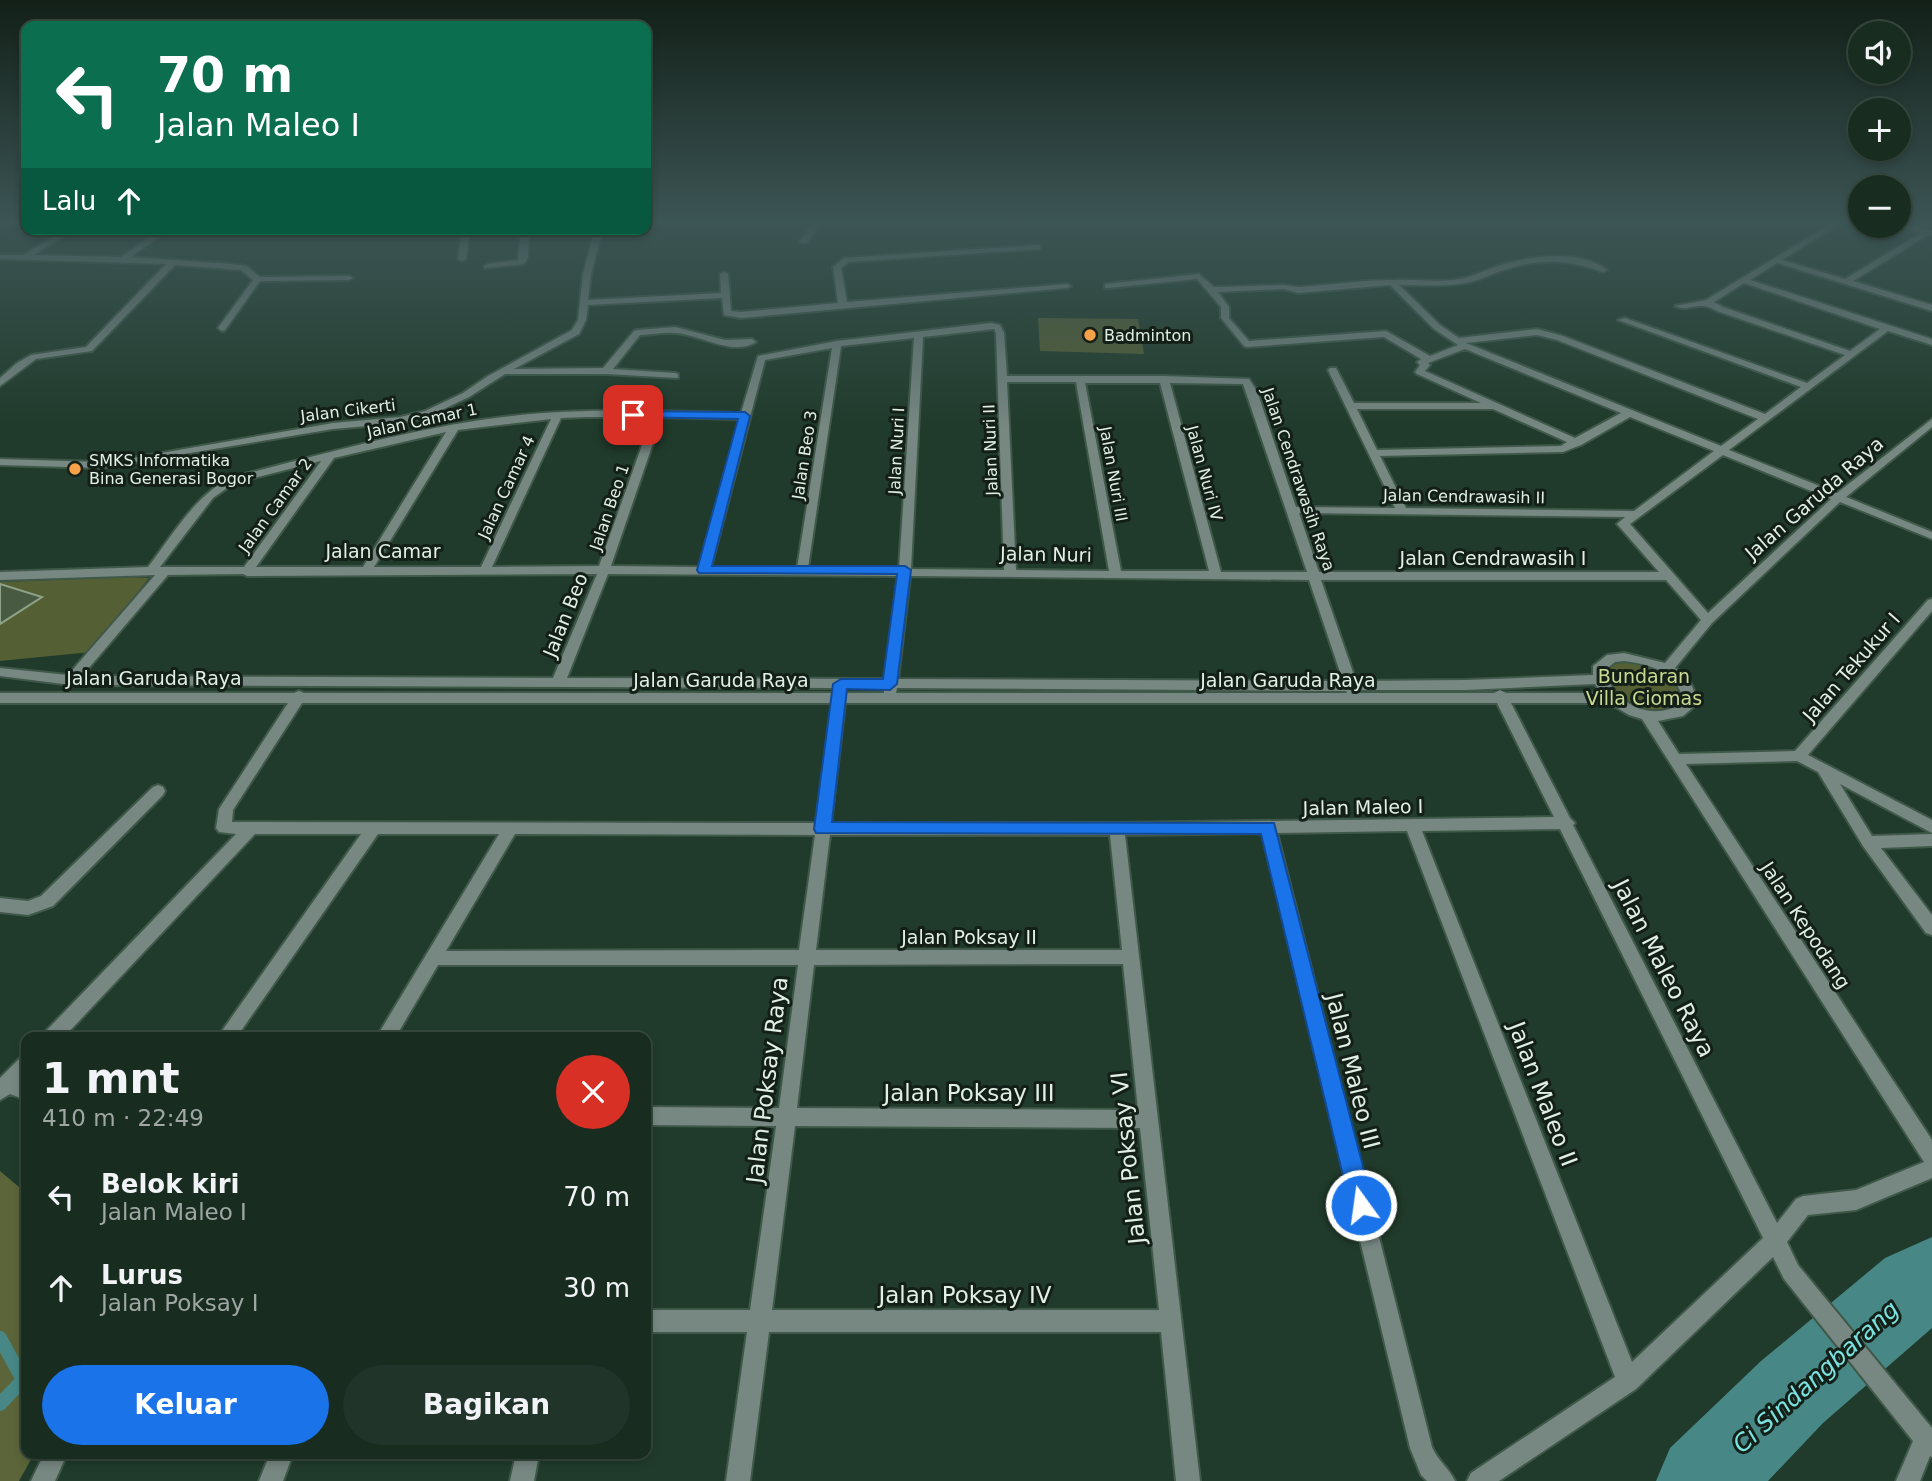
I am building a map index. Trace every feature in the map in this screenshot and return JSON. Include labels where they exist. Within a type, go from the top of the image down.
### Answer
[{"type":"street","points":[[0,383],[20,365],[34,357],[89,349],[146,290]]},
{"type":"street","points":[[222,328],[250,290]]},
{"type":"street","name":"Jalan Cikerti","points":[[0,461],[100,465],[333,426],[400,420],[447,405],[501,372],[576,332],[586,290]]},
{"type":"street","points":[[725,290],[727,313],[735,316],[1019,290]]},
{"type":"street","points":[[841,290],[843,305]]},
{"type":"street","points":[[1213,290],[1225,307],[1225,318],[1247,344],[1387,334],[1428,359]]},
{"type":"street","points":[[1400,290],[1437,327],[1460,343],[1932,536]]},
{"type":"street","points":[[1679,306],[1709,302],[1727,290]]},
{"type":"street","points":[[1773,290],[1932,342]]},
{"type":"street","points":[[1877,290],[1930,306]]},
{"type":"street","points":[[583,303],[725,295]]},
{"type":"street","points":[[1709,302],[1720,309],[1850,354]]},
{"type":"street","points":[[1622,320],[1806,386]]},
{"type":"street","name":"Jalan Nuri II","points":[[919,334],[997,327],[1003,379],[1010,573]]},
{"type":"street","points":[[1623,524],[1763,417],[1887,328]]},
{"type":"street","points":[[606,371],[636,333],[675,330],[725,343],[752,342]]},
{"type":"street","points":[[1577,443],[1420,372],[1425,365],[1422,362],[1460,343],[1538,332],[1560,338],[1763,417]]},
{"type":"street","points":[[704,570],[761,358],[836,344],[919,334]]},
{"type":"street","name":"Jalan Nuri I","points":[[905,570],[919,334]]},
{"type":"street","name":"Jalan Beo 3","points":[[802,570],[836,344]]},
{"type":"street","points":[[1333,370],[1402,511]]},
{"type":"street","points":[[501,372],[606,371],[675,376]]},
{"type":"street","name":"Jalan Cendrawasih Raya","points":[[1003,379],[1239,380],[1249,384],[1317,576],[1356,700]]},
{"type":"street","name":"Jalan Nuri III","points":[[1080,379],[1116,574]]},
{"type":"street","name":"Jalan Nuri IV","points":[[1164,379],[1216,575]]},
{"type":"street","points":[[1350,406],[1496,406]]},
{"type":"street","points":[[1373,453],[1563,449],[1629,413]]},
{"type":"street","name":"Jalan Camar 1","points":[[157,572],[219,487],[244,477],[454,428],[496,421],[658,414],[745,416]]},
{"type":"street","name":"Jalan Beo 1","points":[[604,570],[658,414]]},
{"type":"street","name":"Jalan Camar 4","points":[[485,570],[556,418]]},
{"type":"street","name":"Jalan Garuda Raya","points":[[0,698],[590,698],[840,692],[890,684],[1351,686],[1609,698],[1646,714],[1674,715],[1690,704],[1687,686],[1667,669],[1708,620],[1838,498],[1931,424]]},
{"type":"street","points":[[366,571],[454,428]]},
{"type":"street","name":"Jalan Camar 2","points":[[247,572],[330,456]]},
{"type":"street","name":"Jalan Cendrawasih II","points":[[1293,510],[1635,514]]},
{"type":"street","points":[[1612,514],[1708,620]]},
{"type":"street","name":"Jalan Beo","points":[[559,680],[604,570],[905,570]]},
{"type":"street","name":"Jalan Camar","points":[[0,576],[157,572],[604,570]]},
{"type":"street","points":[[890,699],[905,570]]},
{"type":"street","name":"Jalan Nuri","points":[[905,570],[1317,576]]},
{"type":"street","points":[[71,680],[157,572]]},
{"type":"street","name":"Jalan Cendrawasih I","points":[[1317,576],[1669,576]]},
{"type":"street","name":"Jalan Tekukur I","points":[[1799,756],[1932,603]]},
{"type":"street","points":[[1609,698],[1598,680],[1598,669],[1612,658],[1639,658],[1667,669]]},
{"type":"street","name":"Jalan Garuda Raya","points":[[0,672],[71,680],[598,681],[840,692],[890,699],[1356,700],[1498,692],[1598,680]]},
{"type":"street","points":[[590,698],[598,681]]},
{"type":"street","name":"Jalan Poksay Raya","points":[[738,1481],[761,1322],[840,692]]},
{"type":"street","name":"Jalan Maleo Raya","points":[[1498,692],[1567,823],[1791,1272],[1929,1442]]},
{"type":"street","name":"Jalan Maleo I","points":[[299,696],[226,809],[224,828],[1117,829],[1567,823]]},
{"type":"street","name":"Jalan Kepodang","points":[[1646,714],[1932,1157]]},
{"type":"street","points":[[1674,759],[1799,756],[1932,827]]},
{"type":"street","points":[[1824,770],[1868,842],[1932,928]]},
{"type":"street","points":[[0,905],[28,908],[47,901],[158,791]]},
{"type":"street","name":"Jalan Maleo II","points":[[1413,826],[1629,1381]]},
{"type":"street","points":[[57,1032],[251,828]]},
{"type":"street","points":[[389,1032],[511,828]]},
{"type":"street","name":"Jalan Maleo III","points":[[1268,828],[1421,1448],[1429,1467],[1443,1481]]},
{"type":"street","points":[[230,1032],[373,829]]},
{"type":"street","name":"Jalan Poksay VI","points":[[1117,829],[1188,1481]]},
{"type":"street","points":[[1868,842],[1932,840]]},
{"type":"street","name":"Jalan Poksay II","points":[[435,958],[1130,957]]},
{"type":"street","points":[[3,1088],[21,1069]]},
{"type":"street","points":[[3,1088],[21,1090]]},
{"type":"street","name":"Jalan Poksay III","points":[[651,1116],[1149,1119]]},
{"type":"street","points":[[1479,1481],[1629,1381],[1775,1241],[1803,1206],[1856,1200],[1932,1168]]},
{"type":"street","name":"Jalan Poksay IV","points":[[651,1321],[1170,1321]]},
{"type":"street","points":[[1908,1481],[1929,1442]]},
{"type":"street","points":[[43,1481],[54,1459]]},
{"type":"street","points":[[271,1481],[280,1459]]},
{"type":"street","points":[[522,1481],[527,1459]]},
{"type":"green space","name":"Badminton","points":[[1038,318],[1138,319],[1144,354],[1040,351]]},
{"type":"green space","points":[[149,578],[91,652],[0,661],[0,582]]},
{"type":"green space","name":"Bundaran Villa Ciomas","points":[[1618,661],[1649,664],[1666,673],[1674,680],[1685,698],[1680,706],[1663,712],[1652,712],[1615,696],[1604,670]]},
{"type":"green space","points":[[0,1171],[21,1189],[21,1459],[31,1459],[19,1481],[0,1481]]},
{"type":"building","points":[[0,584],[42,597],[0,624]]},
{"type":"waterway","name":"Ci Sindangbarang","points":[[1703,1481],[1792,1392],[1915,1288],[1932,1279]]},
{"type":"waterway","points":[[0,1338],[21,1376]]},
{"type":"waterway","points":[[0,1404],[21,1382]]},
{"type":"place","name":"Badminton","points":[[1090,335]]},
{"type":"place","name":"SMKS Informatika Bina Generasi Bogor","points":[[75,469]]},
{"type":"route","points":[[633,415],[745,416],[704,570],[905,570],[890,684],[841,684],[822,829],[1268,828],[1361,1205]]}]
